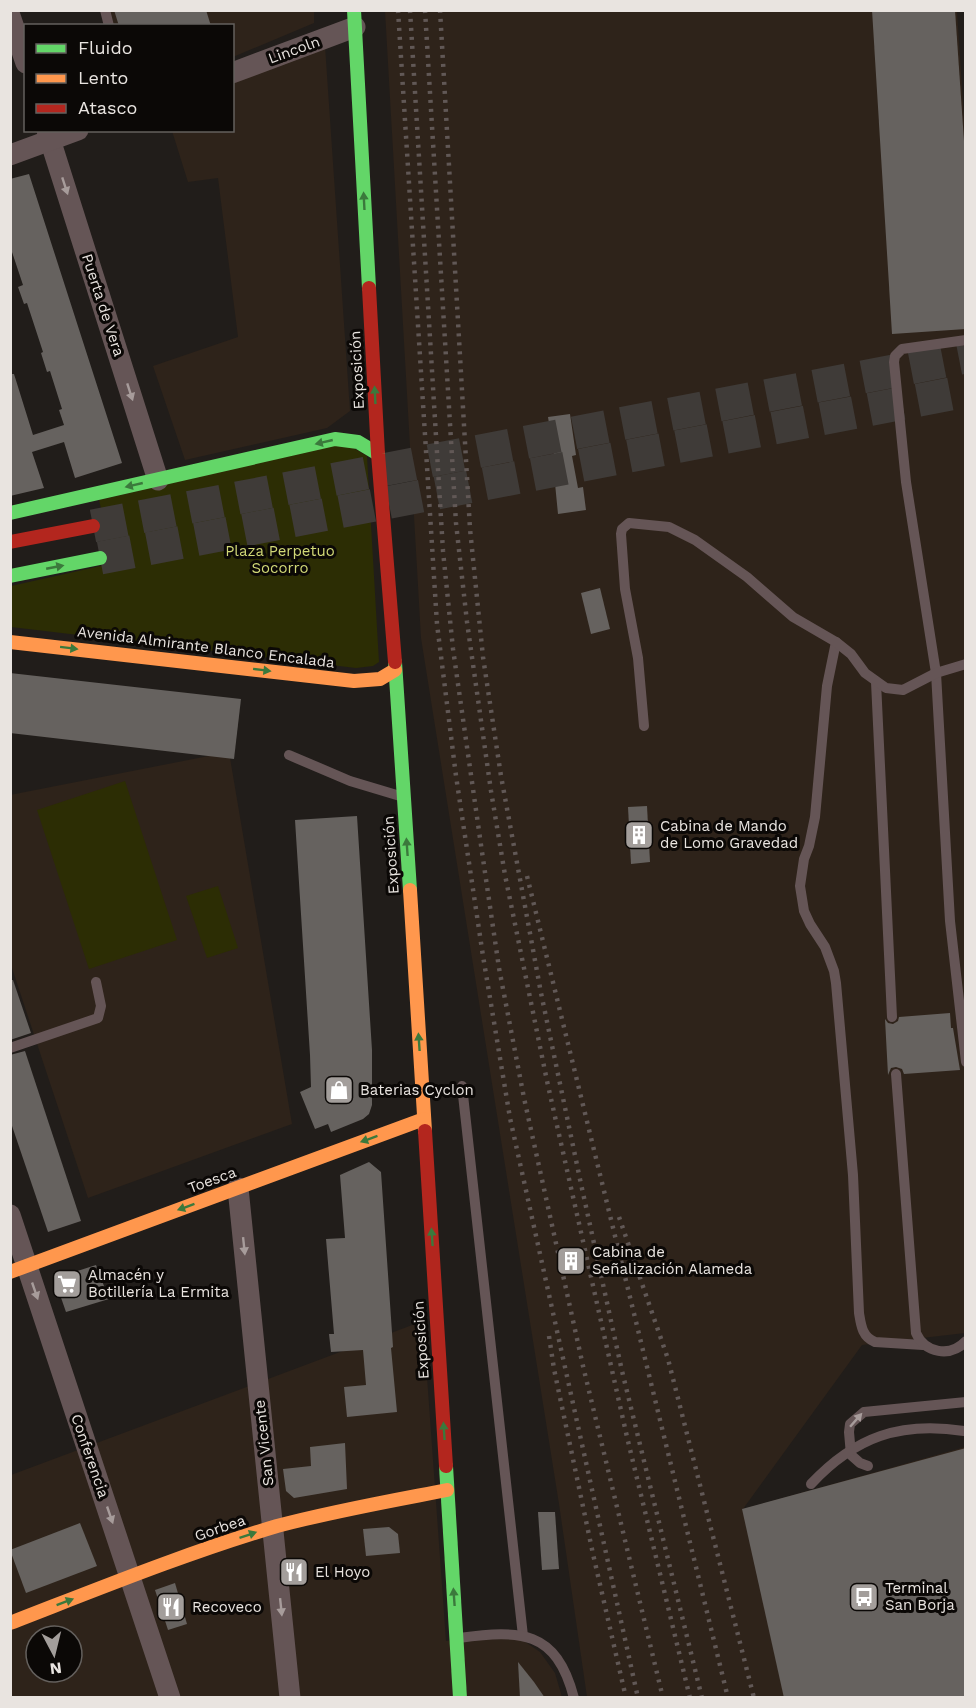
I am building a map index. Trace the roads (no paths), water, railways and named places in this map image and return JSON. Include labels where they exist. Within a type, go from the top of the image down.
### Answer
[{"type":"main road","name":"Exposición","points":[[355,19],[378,454],[404,797],[460,1698]]},
{"type":"main road","points":[[10,513],[335,439],[357,440],[378,454]]},
{"type":"main road","points":[[10,542],[93,526]]},
{"type":"main road","points":[[10,576],[100,558]]},
{"type":"main road","name":"Avenida Almirante Blanco Encalada","points":[[10,642],[354,681],[380,679],[395,670]]},
{"type":"main road","name":"Toesca","points":[[19,1269],[424,1119]]},
{"type":"main road","name":"Gorbea","points":[[10,1623],[131,1577],[273,1528],[447,1490]]},
{"type":"street","points":[[10,16],[24,57]]},
{"type":"street","name":"Lincoln","points":[[234,72],[355,19]]},
{"type":"street","points":[[10,155],[49,136],[68,132]]},
{"type":"street","name":"Puerta de Vera","points":[[49,136],[158,480]]},
{"type":"street","name":"San Vicente","points":[[238,1188],[290,1698]]},
{"type":"street","name":"Conferencia","points":[[10,1215],[19,1269],[131,1577],[170,1698]]},
{"type":"lane","points":[[966,340],[902,349],[895,356],[894,362],[906,482],[936,673],[950,921],[966,1062]]},
{"type":"lane","points":[[644,726],[638,658],[625,589],[621,534],[622,528],[629,523],[656,524],[680,531],[747,577],[794,616],[836,642],[850,654],[865,673],[886,688],[895,691],[903,690],[936,673],[966,664]]},
{"type":"lane","points":[[836,642],[826,696],[815,817],[801,873],[802,899],[810,924],[822,941],[830,959],[836,983],[852,1165],[859,1313],[862,1331],[875,1342],[923,1344]]},
{"type":"lane","points":[[876,682],[892,1017]]},
{"type":"lane","points":[[289,755],[350,781],[404,797]]},
{"type":"lane","points":[[10,1048],[98,1018],[101,1006],[96,982]]},
{"type":"lane","points":[[896,1074],[916,1333],[929,1349],[944,1351],[956,1349],[966,1341]]},
{"type":"lane","points":[[462,1086],[523,1636]]},
{"type":"lane","points":[[868,1466],[851,1455],[849,1432],[850,1424],[864,1412],[966,1402]]},
{"type":"lane","points":[[811,1484],[842,1454],[880,1435],[921,1427],[964,1431]]},
{"type":"lane","points":[[457,1638],[513,1633],[533,1638],[560,1661],[569,1679],[574,1698]]},
{"type":"tunnel","points":[[93,526],[966,357]]},
{"type":"tunnel","points":[[100,558],[966,391]]},
{"type":"railway","points":[[398,10],[437,624],[456,776],[510,1118],[638,1698]]},
{"type":"railway","points":[[410,10],[443,551],[453,649],[499,968],[524,1098],[583,1366],[663,1698]]},
{"type":"railway","points":[[425,10],[456,523],[467,622],[491,791],[505,875],[547,1081],[627,1437],[690,1698]]},
{"type":"railway","points":[[440,10],[470,529],[483,657],[501,776],[541,993],[581,1184],[622,1371],[702,1698]]},
{"type":"railway","points":[[527,876],[728,1698]]},
{"type":"railway","points":[[619,1217],[668,1359],[754,1698]]},
{"type":"railway","points":[[549,1336],[593,1554],[626,1698]]},
{"type":"place","name":"Cabina de Mando de Lomo Gravedad","points":[[639,835]]},
{"type":"place","name":"Baterias Cyclon","points":[[339,1090]]},
{"type":"place","name":"Cabina de Señalización Alameda","points":[[571,1261]]},
{"type":"place","name":"Almacén y Botillería La Ermita","points":[[67,1284]]},
{"type":"place","name":"El Hoyo","points":[[294,1572]]},
{"type":"place","name":"Terminal San Borja","points":[[864,1597]]},
{"type":"place","name":"Recoveco","points":[[171,1607]]},
{"type":"park label","name":"Plaza Perpetuo Socorro","points":[[280,560]]}]
